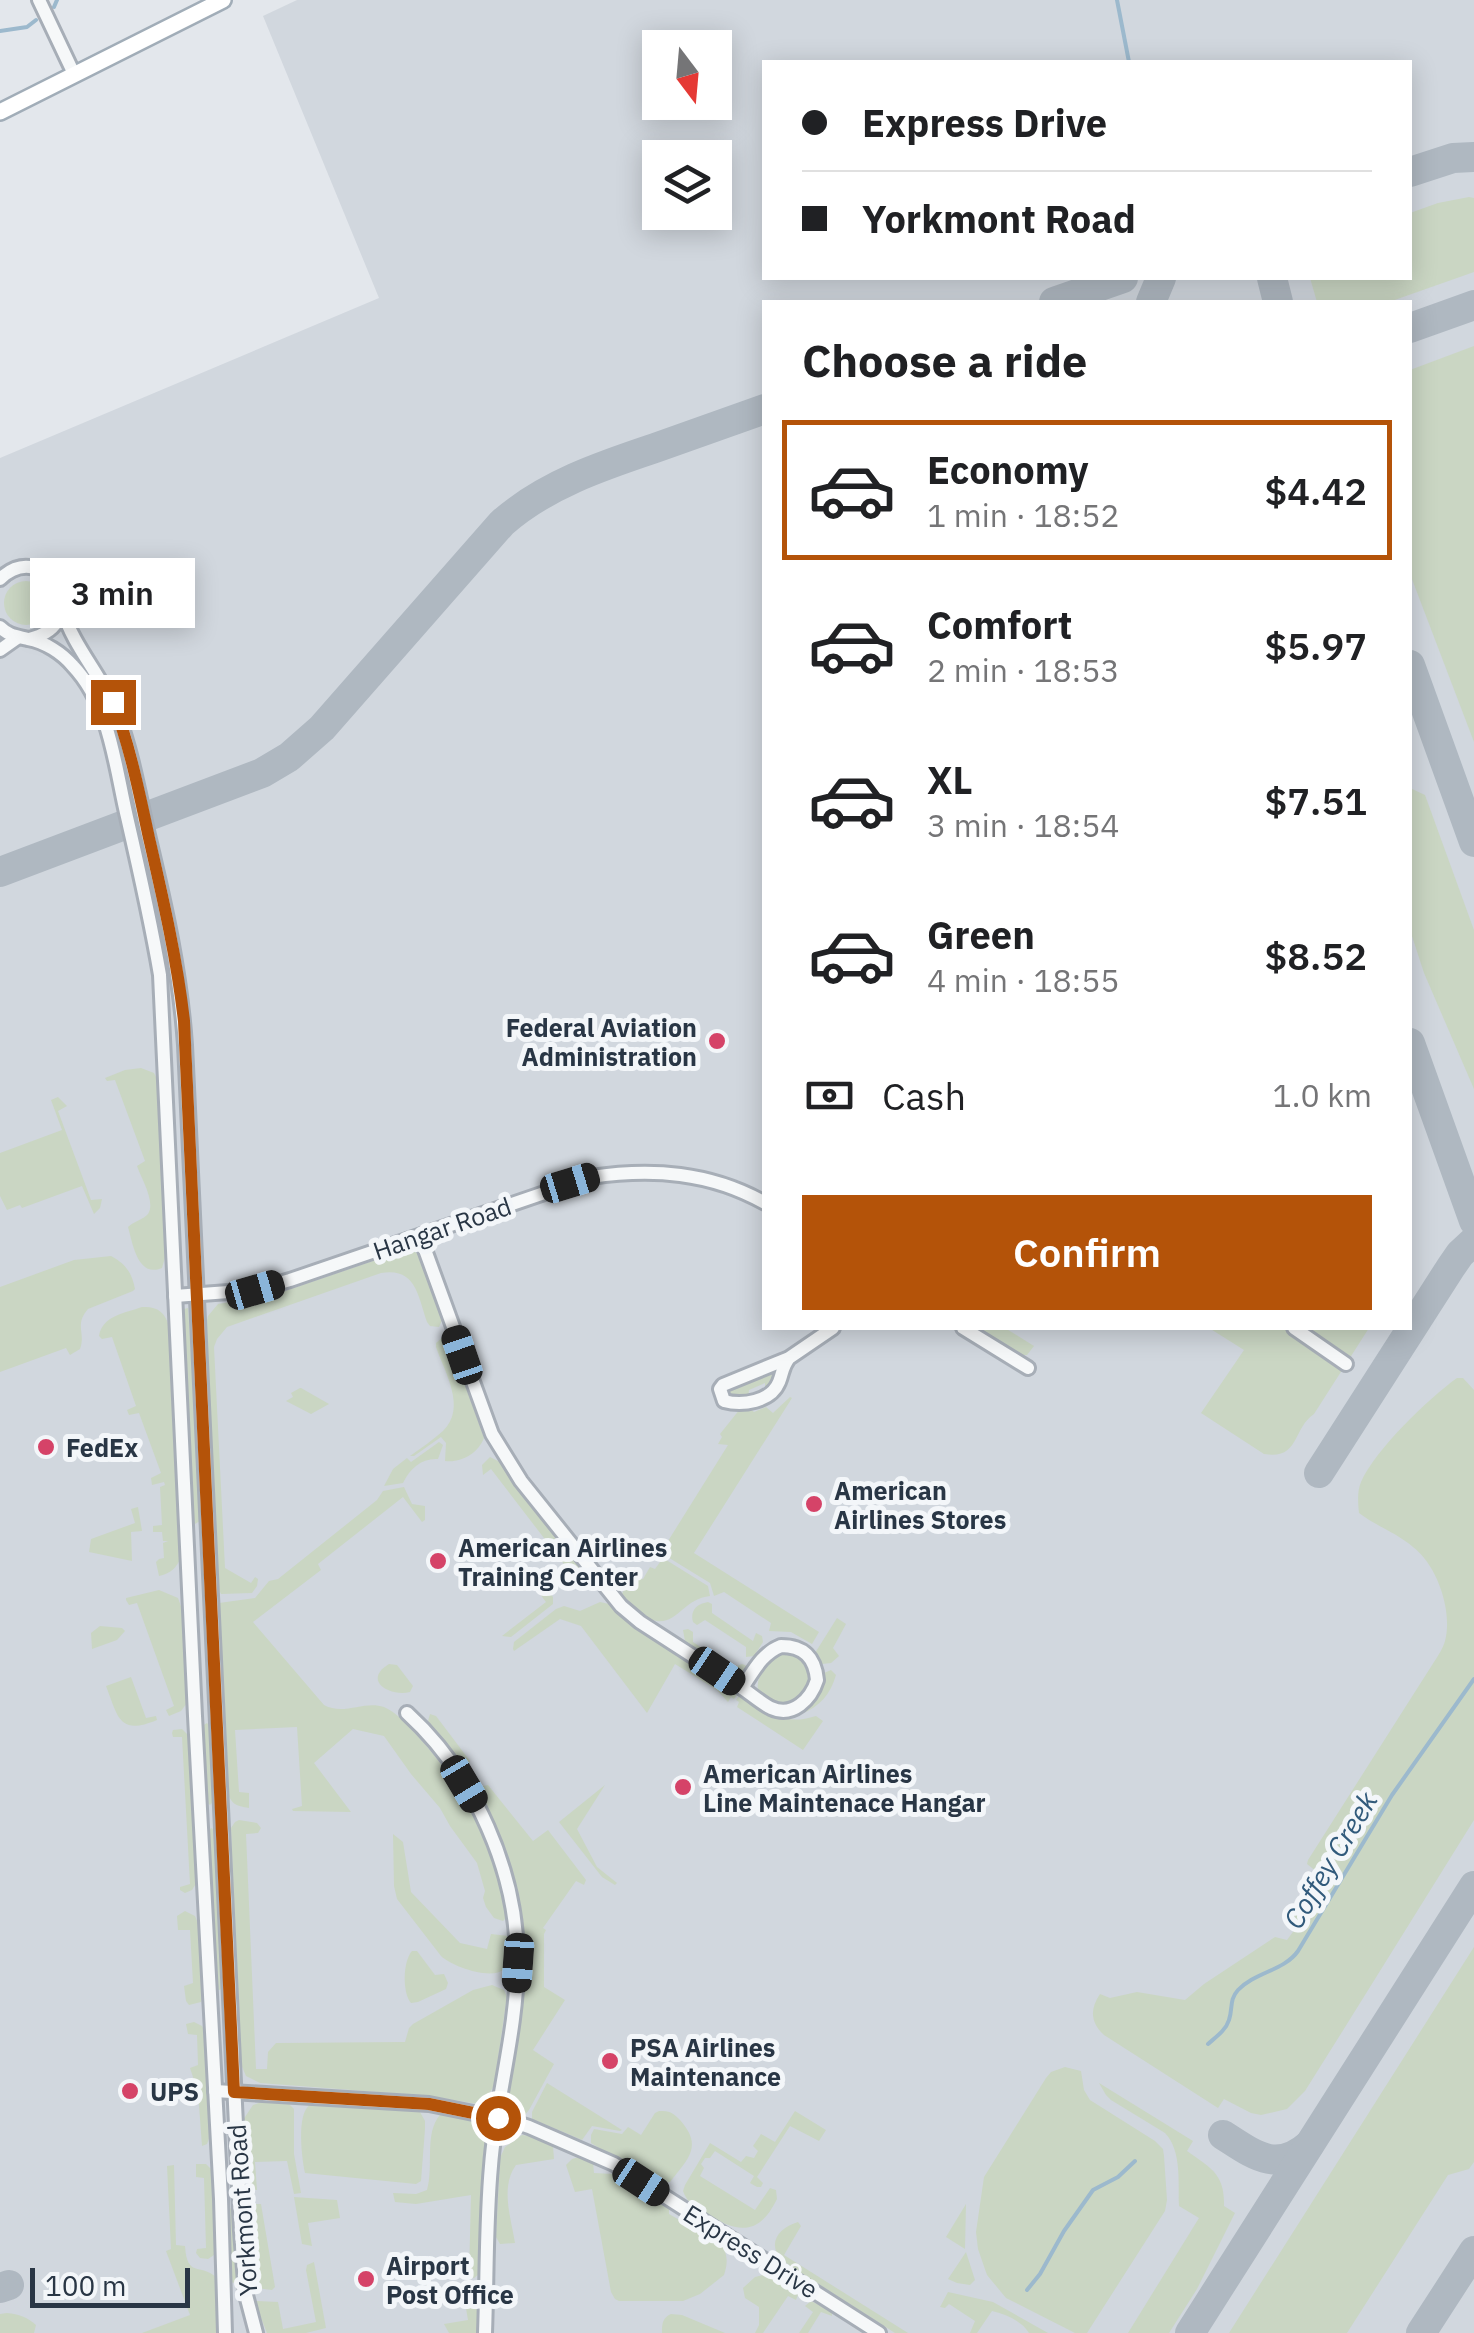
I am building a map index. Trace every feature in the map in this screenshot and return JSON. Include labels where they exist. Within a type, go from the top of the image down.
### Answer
[{"type":"main road","points":[[0,112],[223,0]]},
{"type":"street","points":[[39,0],[74,74]]},
{"type":"street","points":[[0,570],[16,568]]},
{"type":"street","points":[[0,579],[16,568]]},
{"type":"street","name":"Yorkmont Road","points":[[16,568],[40,570],[58,586],[74,640],[105,685],[120,720],[178,970],[186,1045],[234,2092],[246,2295],[255,2331]]},
{"type":"street","points":[[0,650],[50,630],[62,609]]},
{"type":"street","name":"Yorkmont Road","points":[[0,627],[64,656],[84,678],[95,699],[109,739],[160,975],[225,2333]]},
{"type":"street","name":"Hangar Road","points":[[175,1296],[255,1290],[577,1181],[626,1172],[692,1176],[762,1202]]},
{"type":"street","points":[[420,1236],[487,1422],[514,1470],[621,1606],[771,1708],[791,1709],[808,1699],[818,1680],[816,1668],[804,1651],[781,1646],[764,1657],[742,1688]]},
{"type":"street","points":[[789,1358],[778,1385],[768,1394],[744,1404],[724,1401],[720,1389],[723,1385],[789,1358],[829,1330]]},
{"type":"street","points":[[966,1330],[1028,1368]]},
{"type":"street","points":[[1297,1330],[1346,1364]]},
{"type":"street","points":[[189,1600],[210,1599]]},
{"type":"street","points":[[195,1716],[216,1712]]},
{"type":"street","points":[[406,1713],[445,1757],[479,1808],[509,1887],[516,1932],[516,1995],[491,2164],[485,2333]]},
{"type":"street","points":[[200,1815],[220,1814]]},
{"type":"street","points":[[210,2013],[230,2012]]},
{"type":"street","name":"Express Drive","points":[[215,2091],[429,2104],[498,2118],[559,2138],[614,2164],[879,2333]]},
{"type":"street","points":[[221,2199],[240,2198]]},
{"type":"street","points":[[225,2294],[246,2295]]},
{"type":"shaded area","points":[[297,0],[1474,0],[1474,2333],[0,2333],[0,458],[379,298],[263,16]]},
{"type":"green space","points":[[1474,198],[1474,272],[1395,300],[1316,300],[1311,280],[1412,280],[1412,212],[1438,203]]},
{"type":"green space","points":[[1474,346],[1474,742],[1412,579],[1412,369]]},
{"type":"green space","points":[[26,581],[41,588],[48,603],[41,618],[26,625],[11,618],[4,603],[11,588]]},
{"type":"green space","points":[[1412,789],[1425,795],[1474,930],[1474,1089],[1412,936]]},
{"type":"green space","points":[[141,1068],[154,1073],[158,1081],[166,1254],[162,1268],[154,1270],[138,1258],[128,1227],[150,1209],[137,1166],[145,1161],[115,1080],[105,1078]]},
{"type":"green space","points":[[58,1097],[67,1106],[58,1111],[91,1200],[102,1199],[100,1208],[94,1214],[82,1186],[7,1210],[0,1196],[0,1153],[62,1130],[51,1100]]},
{"type":"green space","points":[[408,1249],[422,1260],[443,1318],[439,1327],[427,1322],[409,1279],[393,1272],[227,1327],[217,1339],[214,1347],[225,1568],[251,1583],[255,1577],[258,1579],[252,1593],[221,1594],[216,1584],[203,1338],[208,1316],[218,1304],[276,1294]]},
{"type":"green space","points":[[111,1256],[128,1270],[135,1289],[88,1309],[81,1324],[80,1349],[70,1355],[66,1348],[0,1372],[0,1287],[74,1260]]},
{"type":"green space","points":[[142,1307],[160,1311],[169,1326],[181,1556],[173,1569],[159,1576],[156,1562],[164,1558],[163,1543],[168,1541],[163,1541],[162,1532],[153,1532],[153,1526],[162,1525],[160,1487],[165,1485],[152,1485],[151,1478],[161,1473],[139,1413],[129,1415],[127,1410],[136,1406],[112,1337],[99,1336],[109,1320]]},
{"type":"green space","points":[[188,1308],[201,1515],[195,1524],[191,1519],[182,1318]]},
{"type":"green space","points":[[982,1330],[1008,1330],[1034,1346],[1023,1355]]},
{"type":"green space","points":[[1212,1330],[1368,1330],[1290,1448],[1276,1455],[1264,1454],[1201,1413],[1244,1350]]},
{"type":"green space","points":[[443,1337],[451,1342],[484,1438],[469,1456],[451,1461],[445,1461],[446,1443],[441,1437],[410,1456],[443,1431],[453,1412],[452,1390],[436,1347]]},
{"type":"green space","points":[[771,1373],[776,1376],[770,1389],[765,1389],[765,1383],[749,1390],[748,1398],[734,1400],[727,1395],[731,1387]]},
{"type":"green space","points":[[1457,1378],[1463,1378],[1474,1390],[1474,1820],[1305,2091],[1287,2109],[1261,2115],[1224,2099],[1218,2108],[1104,2035],[1094,2020],[1094,2005],[1100,1994],[1110,1998],[1137,1992],[1185,2000],[1275,1937],[1287,1940],[1298,1925],[1290,1915],[1317,1872],[1307,1864],[1308,1860],[1439,1655],[1447,1629],[1445,1603],[1429,1565],[1407,1542],[1359,1513],[1360,1486],[1390,1440]]},
{"type":"green space","points":[[300,1388],[329,1404],[311,1414],[286,1401]]},
{"type":"green space","points":[[790,1397],[694,1553],[819,1632],[812,1644],[791,1632],[769,1631],[771,1623],[724,1592],[714,1596],[710,1583],[665,1554],[672,1544],[668,1541],[728,1445],[718,1444],[720,1434],[740,1409],[754,1412],[766,1407],[773,1413]]},
{"type":"green space","points":[[439,1442],[443,1445],[438,1459],[417,1465],[403,1483],[384,1486],[393,1469],[407,1458],[411,1462]]},
{"type":"green space","points":[[490,1457],[500,1462],[588,1577],[586,1585],[580,1585],[491,1469],[483,1475],[482,1465]]},
{"type":"green space","points":[[404,1487],[412,1504],[425,1506],[425,1520],[422,1522],[403,1497],[318,1564],[321,1570],[253,1622],[324,1705],[339,1709],[384,1707],[400,1718],[431,1752],[462,1795],[486,1842],[501,1892],[506,1918],[503,1921],[494,1918],[486,1907],[477,1863],[384,1736],[353,1729],[314,1763],[351,1812],[293,1811],[302,1806],[297,1727],[235,1730],[239,1792],[249,1793],[249,1808],[235,1804],[227,1791],[219,1603],[255,1598],[269,1581],[278,1579],[377,1500],[383,1491]]},
{"type":"green space","points":[[138,1507],[142,1531],[131,1532],[132,1561],[89,1552],[91,1539],[135,1523],[131,1509]]},
{"type":"green space","points":[[663,1558],[708,1586],[710,1596],[660,1621],[638,1612],[622,1594],[627,1583],[633,1578],[643,1579],[650,1567],[655,1569]]},
{"type":"green space","points":[[536,1576],[553,1597],[553,1604],[511,1637],[502,1636],[546,1602],[530,1581]]},
{"type":"green space","points":[[159,1590],[178,1598],[183,1612],[187,1703],[169,1716],[166,1710],[174,1706],[137,1603],[129,1605],[126,1600]]},
{"type":"green space","points":[[600,1602],[609,1604],[634,1626],[739,1692],[728,1702],[717,1690],[675,1664],[647,1713],[581,1626],[560,1619],[514,1651],[514,1642],[556,1609],[564,1606],[580,1611]]},
{"type":"green space","points":[[712,1604],[712,1613],[753,1641],[756,1633],[762,1636],[763,1642],[754,1656],[746,1657],[746,1647],[705,1620],[697,1625],[693,1622],[695,1608]]},
{"type":"green space","points":[[837,1618],[846,1624],[833,1648],[839,1656],[822,1664],[815,1653]]},
{"type":"green space","points":[[100,1626],[125,1631],[117,1640],[92,1649],[91,1633]]},
{"type":"green space","points":[[683,1630],[693,1632],[693,1642],[733,1668],[747,1666],[747,1671],[730,1671],[690,1645]]},
{"type":"green space","points":[[783,1652],[793,1652],[808,1662],[812,1677],[808,1693],[788,1703],[772,1704],[759,1694],[760,1675]]},
{"type":"green space","points":[[389,1664],[397,1665],[413,1686],[410,1692],[387,1690],[378,1681],[381,1670]]},
{"type":"green space","points":[[831,1670],[836,1675],[828,1693],[801,1714],[819,1692],[824,1673]]},
{"type":"green space","points":[[131,1677],[146,1718],[156,1716],[157,1720],[135,1726],[117,1715],[106,1686]]},
{"type":"green space","points":[[741,1693],[784,1718],[816,1716],[823,1721],[803,1750],[737,1707]]},
{"type":"green space","points":[[430,1714],[436,1716],[470,1761],[469,1765],[461,1764],[431,1727]]},
{"type":"green space","points":[[207,1723],[214,1801],[210,1805],[205,1801],[202,1726]]},
{"type":"green space","points":[[182,1729],[190,1745],[197,1882],[185,1893],[180,1887],[190,1884],[182,1737],[173,1737],[172,1733]]},
{"type":"green space","points":[[488,1785],[533,1841],[548,1830],[586,1880],[584,1885],[576,1881],[543,1928],[544,1987],[565,2000],[533,2050],[554,2064],[524,2116],[514,2109],[509,2095],[523,1984],[519,1901],[503,1843],[481,1794],[483,1786]]},
{"type":"green space","points":[[605,1785],[577,1829],[597,1867],[615,1885],[602,1877],[559,1822]]},
{"type":"green space","points":[[239,1820],[257,1823],[261,1828],[258,1833],[246,1834],[256,2069],[267,2069],[268,2052],[276,2043],[405,2042],[413,2024],[473,1990],[492,1985],[504,1990],[507,1997],[494,2086],[484,2101],[477,2104],[431,2096],[260,2083],[246,2076],[240,2062],[231,1828]]},
{"type":"green space","points":[[211,1828],[216,1830],[223,1985],[220,1990],[215,1989],[207,1834]]},
{"type":"green space","points":[[393,1834],[403,1842],[411,1892],[460,1943],[487,1949],[491,1934],[508,1936],[504,1969],[481,1973],[441,1956],[397,1899]]},
{"type":"green space","points":[[185,1911],[195,1916],[198,1923],[202,1998],[201,2002],[189,2005],[184,1986],[193,1983],[190,1930],[178,1930],[177,1916]]},
{"type":"green space","points":[[1474,1947],[1474,2162],[1469,2169],[1448,2175],[1347,2333],[1229,2333]]},
{"type":"green space","points":[[412,1951],[417,1951],[435,1975],[444,1974],[448,1983],[446,1989],[411,2003],[405,1977]]},
{"type":"green space","points":[[194,2022],[204,2030],[210,2136],[202,2146],[198,2092],[190,2068],[198,2065],[197,2035],[188,2034],[186,2024]]},
{"type":"green space","points":[[1065,2067],[1081,2071],[1090,2100],[1155,2141],[1164,2156],[1165,2211],[1087,2333],[1075,2333],[1006,2298],[987,2275],[976,2232],[984,2177],[1046,2078]]},
{"type":"green space","points":[[547,2083],[622,2130],[592,2126],[582,2140],[532,2119]]},
{"type":"green space","points":[[1099,2083],[1193,2141],[1187,2151],[1215,2173],[1222,2186],[1224,2206],[1235,2213],[1197,2289],[1169,2333],[1128,2333],[1199,2218],[1179,2206],[1178,2167],[1165,2133],[1111,2100]]},
{"type":"green space","points":[[269,2099],[286,2101],[294,2109],[294,2154],[301,2193],[294,2194],[287,2161],[255,2162],[257,2190],[246,2190],[243,2120],[253,2105]]},
{"type":"green space","points":[[310,2105],[420,2112],[425,2121],[421,2181],[416,2184],[305,2173],[303,2117]]},
{"type":"green space","points":[[659,2111],[675,2115],[691,2137],[688,2159],[670,2182],[653,2181],[591,2143],[594,2129],[622,2134],[628,2127],[641,2135]]},
{"type":"green space","points":[[795,2111],[826,2130],[819,2141],[790,2126],[757,2177],[763,2183],[761,2187],[750,2183],[754,2176],[715,2151],[701,2164],[704,2168],[700,2176],[755,2210],[770,2188],[776,2190],[777,2199],[762,2220],[754,2226],[736,2227],[689,2201],[683,2191],[685,2185],[710,2143],[741,2162],[746,2156],[754,2158],[758,2151],[753,2146],[761,2134],[775,2142]]},
{"type":"green space","points":[[449,2114],[476,2124],[486,2138],[479,2274],[474,2278],[469,2275],[471,2195],[416,2204],[395,2202],[393,2193],[416,2194],[427,2190],[432,2131],[440,2115]]},
{"type":"green space","points":[[522,2135],[553,2146],[554,2159],[516,2165],[508,2193],[515,2243],[500,2244],[496,2237],[500,2158],[505,2147]]},
{"type":"green space","points":[[582,2156],[593,2162],[594,2173],[613,2174],[647,2199],[669,2209],[669,2214],[718,2241],[726,2255],[724,2275],[700,2294],[683,2301],[615,2299],[592,2189],[575,2192],[566,2165]]},
{"type":"green space","points":[[196,2164],[206,2164],[211,2169],[215,2251],[208,2259],[196,2253],[197,2249],[206,2248],[204,2178],[196,2177]]},
{"type":"green space","points":[[174,2165],[176,2245],[185,2246],[191,2266],[216,2277],[219,2333],[142,2333],[190,2315],[166,2251],[171,2249],[167,2166]]},
{"type":"green space","points":[[294,2197],[337,2200],[340,2218],[308,2223],[312,2246],[302,2244]]},
{"type":"green space","points":[[251,2204],[261,2204],[275,2287],[272,2290],[253,2285],[247,2210]]},
{"type":"green space","points":[[966,2204],[965,2249],[946,2237]]},
{"type":"green space","points":[[234,2210],[238,2279],[233,2283],[229,2279],[226,2211]]},
{"type":"green space","points":[[798,2222],[801,2226],[784,2255],[908,2333],[895,2333],[781,2260],[775,2247],[777,2236]]},
{"type":"green space","points":[[966,2252],[975,2280],[970,2285],[948,2279]]},
{"type":"green space","points":[[314,2262],[326,2328],[306,2333],[267,2333],[257,2301],[278,2302],[283,2329],[316,2322],[306,2270]]},
{"type":"green space","points":[[763,2275],[784,2281],[798,2295],[796,2300],[788,2296],[763,2333],[755,2333],[759,2307],[745,2298],[743,2288]]},
{"type":"green space","points":[[469,2292],[478,2298],[477,2333],[449,2333],[444,2324],[468,2320],[464,2297]]},
{"type":"green space","points":[[948,2292],[993,2302],[1048,2333],[1029,2333],[1013,2319],[992,2311],[977,2333],[970,2333],[975,2321],[949,2304],[940,2307]]},
{"type":"green space","points":[[811,2301],[832,2311],[832,2316],[821,2312],[808,2333],[799,2333],[813,2312],[805,2306]]},
{"type":"green space","points":[[0,2314],[33,2322],[34,2333],[0,2333]]},
{"type":"green space","points":[[671,2314],[725,2333],[662,2333],[663,2322]]},
{"type":"waterway","points":[[54,7],[57,0]]},
{"type":"waterway","name":"Coffey Creek","points":[[1117,0],[1129,60]]},
{"type":"waterway","points":[[0,31],[27,27],[36,20]]},
{"type":"waterway","name":"Coffey Creek","points":[[1208,2044],[1228,2024],[1238,1990],[1298,1951],[1392,1795],[1474,1679]]},
{"type":"waterway","name":"Coffey Creek","points":[[1027,2290],[1093,2190],[1118,2177],[1135,2161]]},
{"type":"taxiway","points":[[1412,171],[1453,158],[1474,157]]},
{"type":"taxiway","points":[[1060,300],[1117,280]]},
{"type":"taxiway","points":[[1152,300],[1160,280]]},
{"type":"taxiway","points":[[1272,280],[1278,300]]},
{"type":"taxiway","points":[[1412,327],[1474,305]]},
{"type":"taxiway","points":[[0,872],[262,773],[289,757],[322,728],[502,523],[519,510],[555,487],[594,470],[762,410]]},
{"type":"taxiway","points":[[1412,671],[1474,842]]},
{"type":"taxiway","points":[[1412,1049],[1474,1221]]},
{"type":"taxiway","points":[[1412,1328],[1460,1254],[1474,1241]]},
{"type":"taxiway","points":[[1319,1473],[1411,1330]]},
{"type":"taxiway","points":[[1190,2333],[1474,1886]]},
{"type":"taxiway","points":[[1223,2135],[1255,2154],[1275,2160],[1297,2154],[1309,2145]]},
{"type":"taxiway","points":[[1421,2333],[1474,2251]]},
{"type":"taxiway","points":[[0,2288],[9,2285]]},
{"type":"place","name":"Federal Aviation Administration","points":[[717,1041]]},
{"type":"place","name":"FedEx","points":[[46,1447]]},
{"type":"place","name":"American Airlines Stores","points":[[814,1504]]},
{"type":"place","name":"American Airlines Training Center","points":[[438,1561]]},
{"type":"place","name":"American Airlines Line Maintenace Hangar","points":[[683,1787]]},
{"type":"place","name":"PSA Airlines Maintenance","points":[[610,2061]]},
{"type":"place","name":"UPS","points":[[130,2091]]},
{"type":"place","name":"Airport Post Office","points":[[366,2279]]},
{"type":"route","points":[[113,702],[132,764],[166,913],[184,1021],[234,2092],[429,2104],[498,2118]]}]
